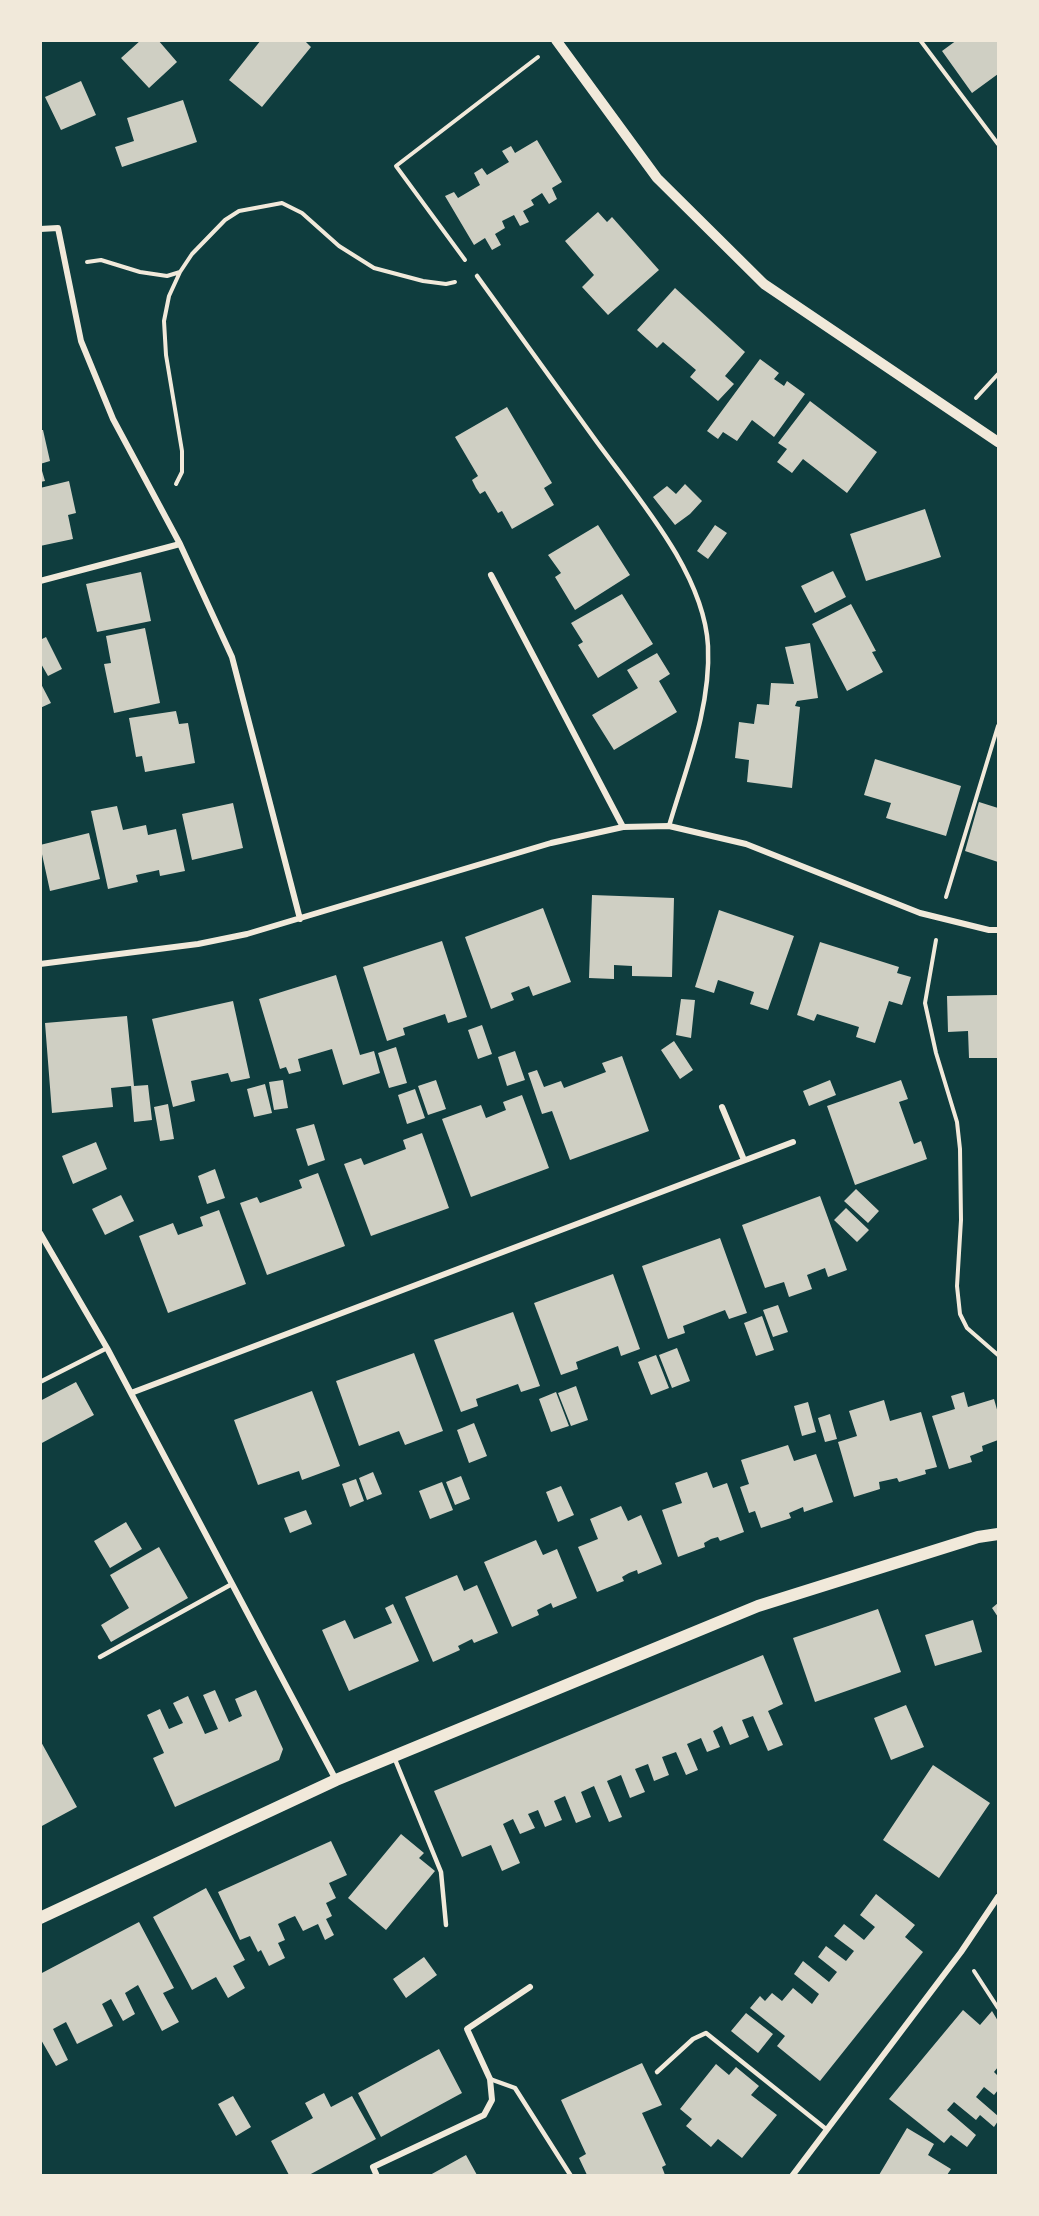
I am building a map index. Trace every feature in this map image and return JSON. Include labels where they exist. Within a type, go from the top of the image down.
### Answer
[{"type":"main road","points":[[40,1918],[336,1780],[758,1606],[978,1537],[999,1534]]},
{"type":"street","points":[[556,41],[657,178],[764,284],[999,442]]},
{"type":"street","points":[[40,229],[58,228],[81,341],[113,419],[180,544],[232,657],[300,919]]},
{"type":"street","points":[[40,581],[180,544]]},
{"type":"street","points":[[491,575],[623,827]]},
{"type":"street","points":[[40,964],[198,945],[247,934],[551,843],[623,827],[669,826],[746,843],[920,913],[989,930],[999,930]]},
{"type":"street","points":[[722,1107],[744,1160]]},
{"type":"street","points":[[131,1393],[793,1142]]},
{"type":"street","points":[[40,1233],[131,1393],[336,1780]]},
{"type":"street","points":[[792,2175],[961,1952],[999,1897]]},
{"type":"street","points":[[377,2175],[373,2167],[484,2115],[492,2100],[490,2079],[467,2030],[530,1987]]},
{"type":"lane","points":[[477,276],[662,533],[694,586],[702,607],[708,644],[708,678],[700,722],[669,826]]},
{"type":"lane","points":[[40,1382],[106,1348]]},
{"type":"lane","points":[[100,1657],[232,1584]]},
{"type":"lane","points":[[394,1757],[441,1872],[446,1925]]},
{"type":"lane","points":[[657,2072],[693,2039],[706,2033],[826,2129]]},
{"type":"lane","points":[[490,2079],[515,2088],[571,2175]]},
{"type":"path","points":[[920,40],[999,144]]},
{"type":"path","points":[[162,511],[182,472],[182,451],[166,355],[164,321],[169,296],[180,272],[192,254],[225,220],[239,211],[282,203],[302,213],[339,246],[374,268],[423,281],[446,284],[477,276],[396,166],[556,41]]},
{"type":"path","points":[[66,265],[101,260],[140,272],[167,276],[180,272]]},
{"type":"path","points":[[999,726],[940,918],[925,1003],[936,1053],[957,1122],[960,1149],[961,1220],[957,1286],[960,1314],[968,1328],[999,1355]]},
{"type":"path","points":[[961,1952],[999,2008]]},
{"type":"building","points":[[141,40],[158,40],[177,62],[149,88],[121,58]]},
{"type":"building","points":[[261,40],[304,40],[311,47],[262,107],[229,80]]},
{"type":"building","points":[[957,40],[998,40],[998,74],[972,93],[942,51]]},
{"type":"building","points":[[81,81],[96,115],[61,130],[45,97]]},
{"type":"building","points":[[183,100],[197,142],[122,167],[115,147],[134,141],[127,118]]},
{"type":"building","points":[[537,140],[562,182],[552,188],[557,199],[549,204],[542,193],[531,200],[534,205],[523,211],[529,222],[520,226],[514,215],[502,221],[505,228],[495,234],[501,245],[492,250],[485,238],[474,245],[445,196],[454,192],[458,198],[480,185],[474,173],[482,168],[487,175],[509,162],[502,151],[511,146],[515,153]]},
{"type":"building","points":[[598,212],[607,222],[612,217],[659,270],[608,315],[582,287],[594,275],[565,241]]},
{"type":"building","points":[[675,288],[745,352],[725,376],[734,384],[718,401],[690,377],[696,370],[663,342],[657,348],[637,330]]},
{"type":"building","points":[[760,359],[779,373],[774,379],[784,386],[787,381],[805,394],[774,437],[752,420],[737,441],[723,432],[718,439],[707,431]]},
{"type":"building","points":[[810,401],[877,452],[847,493],[803,459],[792,473],[777,462],[787,449],[778,443]]},
{"type":"building","points":[[507,407],[552,483],[544,488],[554,505],[512,529],[502,511],[498,513],[485,491],[480,494],[476,488],[472,480],[478,476],[455,437]]},
{"type":"building","points":[[40,430],[43,430],[50,461],[40,464]]},
{"type":"building","points":[[40,464],[45,481],[40,482]]},
{"type":"building","points":[[69,481],[76,513],[68,515],[73,539],[40,546],[40,488]]},
{"type":"building","points":[[685,484],[702,501],[675,525],[653,497],[667,486],[676,494]]},
{"type":"building","points":[[925,509],[941,557],[866,581],[850,534]]},
{"type":"building","points":[[598,525],[630,575],[575,610],[555,577],[561,573],[548,555]]},
{"type":"building","points":[[715,525],[727,533],[708,559],[697,551]]},
{"type":"building","points":[[833,571],[846,597],[815,613],[801,586]]},
{"type":"building","points":[[141,572],[151,621],[97,632],[86,584]]},
{"type":"building","points":[[622,594],[653,644],[598,678],[578,645],[583,642],[571,623]]},
{"type":"building","points":[[851,604],[876,651],[872,652],[883,672],[847,691],[812,624]]},
{"type":"building","points":[[145,628],[160,703],[114,713],[104,664],[111,663],[106,636]]},
{"type":"building","points":[[46,637],[62,669],[48,676],[40,662],[40,640]]},
{"type":"building","points":[[810,643],[818,698],[797,701],[795,706],[800,707],[792,788],[747,782],[749,760],[735,758],[739,722],[754,724],[757,704],[769,705],[771,683],[794,684],[785,647]]},
{"type":"building","points":[[657,653],[670,674],[659,681],[677,712],[614,750],[592,715],[638,688],[627,670]]},
{"type":"building","points":[[40,682],[51,703],[40,708]]},
{"type":"building","points":[[176,711],[179,724],[188,723],[195,763],[145,772],[142,756],[136,757],[129,718]]},
{"type":"building","points":[[875,759],[961,786],[946,836],[886,818],[891,803],[864,795]]},
{"type":"building","points":[[979,802],[998,808],[998,862],[965,851]]},
{"type":"building","points":[[233,803],[243,848],[192,860],[182,814]]},
{"type":"building","points":[[117,806],[123,830],[146,825],[148,835],[176,829],[185,871],[160,876],[159,870],[136,875],[138,882],[108,889],[91,811]]},
{"type":"building","points":[[89,833],[100,879],[50,891],[40,845]]},
{"type":"building","points":[[592,895],[674,898],[672,977],[632,976],[632,966],[614,965],[614,979],[589,978]]},
{"type":"building","points":[[543,908],[571,982],[533,996],[529,986],[511,993],[514,1000],[491,1009],[465,937]]},
{"type":"building","points":[[719,910],[794,936],[768,1010],[750,1004],[754,992],[718,980],[714,993],[695,987]]},
{"type":"building","points":[[442,941],[467,1017],[448,1023],[445,1014],[403,1028],[405,1035],[387,1041],[363,967]]},
{"type":"building","points":[[820,942],[899,967],[897,973],[911,977],[902,1005],[889,1001],[875,1043],[856,1037],[859,1027],[817,1014],[814,1021],[797,1015]]},
{"type":"building","points":[[336,975],[360,1055],[374,1051],[380,1073],[343,1085],[332,1049],[298,1059],[301,1071],[289,1074],[286,1067],[280,1069],[259,999]]},
{"type":"building","points":[[998,995],[998,1058],[969,1058],[968,1031],[948,1032],[947,996]]},
{"type":"building","points":[[681,999],[695,1000],[691,1038],[676,1035]]},
{"type":"building","points":[[233,1001],[250,1078],[231,1082],[228,1073],[191,1081],[195,1101],[173,1107],[152,1019]]},
{"type":"building","points":[[127,1016],[134,1086],[148,1085],[152,1120],[134,1122],[131,1086],[111,1088],[113,1107],[52,1113],[45,1023]]},
{"type":"building","points":[[482,1025],[492,1054],[478,1059],[468,1030]]},
{"type":"building","points":[[674,1041],[693,1070],[680,1079],[661,1050]]},
{"type":"building","points":[[396,1047],[407,1083],[389,1088],[378,1053]]},
{"type":"building","points":[[515,1051],[525,1080],[507,1086],[498,1057]]},
{"type":"building","points":[[622,1056],[649,1131],[570,1160],[552,1111],[542,1114],[528,1073],[537,1070],[544,1087],[561,1081],[564,1088],[606,1072],[602,1063]]},
{"type":"building","points":[[283,1080],[288,1108],[274,1110],[269,1082]]},
{"type":"building","points":[[436,1080],[446,1109],[428,1115],[418,1086]]},
{"type":"building","points":[[830,1080],[836,1095],[809,1106],[803,1091]]},
{"type":"building","points":[[901,1080],[908,1099],[899,1102],[914,1144],[921,1141],[927,1159],[855,1185],[827,1106]]},
{"type":"building","points":[[265,1084],[272,1113],[254,1117],[247,1089]]},
{"type":"building","points":[[415,1089],[425,1118],[407,1124],[398,1095]]},
{"type":"building","points":[[522,1095],[549,1168],[471,1197],[442,1119],[481,1105],[486,1118],[506,1110],[503,1102]]},
{"type":"building","points":[[168,1104],[174,1139],[160,1141],[154,1107]]},
{"type":"building","points":[[314,1124],[325,1160],[308,1166],[296,1129]]},
{"type":"building","points":[[422,1133],[449,1208],[371,1236],[344,1164],[361,1158],[364,1165],[406,1149],[403,1140]]},
{"type":"building","points":[[96,1142],[107,1169],[73,1184],[62,1156]]},
{"type":"building","points":[[215,1169],[225,1198],[207,1204],[198,1176]]},
{"type":"building","points":[[318,1173],[345,1246],[267,1275],[240,1203],[257,1197],[260,1203],[302,1188],[299,1180]]},
{"type":"building","points":[[856,1189],[879,1211],[868,1223],[844,1201]]},
{"type":"building","points":[[121,1195],[134,1221],[105,1235],[92,1209]]},
{"type":"building","points":[[820,1196],[847,1270],[828,1277],[825,1268],[807,1275],[812,1289],[789,1297],[784,1282],[765,1288],[742,1225]]},
{"type":"building","points":[[846,1208],[869,1230],[857,1242],[834,1220]]},
{"type":"building","points":[[219,1210],[246,1284],[168,1313],[139,1236],[173,1223],[178,1235],[203,1226],[200,1217]]},
{"type":"building","points":[[720,1238],[747,1313],[729,1319],[725,1310],[683,1326],[685,1333],[668,1339],[642,1266]]},
{"type":"building","points":[[613,1274],[640,1349],[621,1356],[618,1346],[576,1362],[578,1369],[561,1375],[534,1303]]},
{"type":"building","points":[[778,1305],[788,1332],[773,1337],[763,1310]]},
{"type":"building","points":[[513,1312],[540,1386],[521,1392],[518,1384],[476,1399],[478,1406],[461,1412],[434,1340]]},
{"type":"building","points":[[762,1316],[774,1350],[756,1356],[744,1323]]},
{"type":"building","points":[[677,1348],[690,1381],[672,1388],[659,1355]]},
{"type":"building","points":[[414,1353],[443,1431],[405,1445],[399,1431],[359,1446],[336,1381]]},
{"type":"building","points":[[656,1355],[669,1388],[651,1395],[638,1362]]},
{"type":"building","points":[[76,1382],[94,1415],[40,1444],[40,1401]]},
{"type":"building","points":[[576,1386],[588,1420],[571,1426],[558,1393]]},
{"type":"building","points":[[312,1391],[340,1466],[302,1480],[299,1471],[258,1485],[234,1420]]},
{"type":"building","points":[[556,1392],[569,1426],[551,1432],[539,1399]]},
{"type":"building","points":[[964,1392],[968,1407],[994,1399],[998,1413],[998,1440],[982,1446],[983,1451],[970,1456],[972,1462],[949,1469],[932,1416],[955,1409],[951,1396]]},
{"type":"building","points":[[884,1400],[890,1421],[921,1412],[937,1467],[925,1470],[926,1474],[899,1482],[897,1478],[879,1482],[880,1489],[854,1497],[838,1442],[857,1436],[849,1411]]},
{"type":"building","points":[[808,1402],[816,1432],[802,1436],[794,1406]]},
{"type":"building","points":[[830,1414],[837,1439],[825,1442],[818,1418]]},
{"type":"building","points":[[474,1423],[487,1456],[469,1463],[457,1430]]},
{"type":"building","points":[[788,1445],[794,1461],[816,1454],[833,1502],[804,1512],[803,1507],[789,1513],[791,1518],[761,1528],[755,1511],[749,1513],[740,1487],[749,1484],[741,1460]]},
{"type":"building","points":[[373,1472],[382,1494],[367,1500],[359,1478]]},
{"type":"building","points":[[707,1472],[713,1488],[727,1483],[744,1532],[720,1541],[718,1537],[711,1539],[704,1543],[705,1547],[678,1557],[662,1510],[682,1503],[675,1483]]},
{"type":"building","points":[[461,1476],[470,1499],[455,1505],[446,1482]]},
{"type":"building","points":[[356,1479],[364,1501],[350,1507],[342,1484]]},
{"type":"building","points":[[442,1482],[453,1510],[430,1519],[419,1491]]},
{"type":"building","points":[[561,1486],[574,1515],[558,1522],[546,1492]]},
{"type":"building","points":[[621,1506],[628,1521],[641,1515],[662,1564],[638,1574],[637,1570],[629,1573],[622,1577],[624,1581],[597,1592],[578,1547],[598,1539],[590,1519]]},
{"type":"building","points":[[306,1510],[312,1524],[290,1533],[284,1518]]},
{"type":"building","points":[[126,1522],[142,1549],[110,1568],[94,1541]]},
{"type":"building","points":[[536,1540],[543,1555],[557,1549],[577,1598],[553,1608],[551,1603],[537,1610],[539,1615],[512,1627],[484,1562]]},
{"type":"building","points":[[159,1547],[188,1598],[111,1642],[101,1625],[129,1608],[110,1575]]},
{"type":"building","points":[[457,1575],[464,1591],[477,1585],[498,1633],[474,1643],[472,1639],[458,1646],[460,1650],[433,1662],[405,1597]]},
{"type":"building","points":[[998,1603],[998,1617],[992,1608]]},
{"type":"building","points":[[393,1604],[419,1661],[349,1691],[322,1630],[345,1620],[354,1639],[392,1623],[385,1608]]},
{"type":"building","points":[[878,1609],[901,1672],[815,1702],[793,1638]]},
{"type":"building","points":[[973,1620],[982,1652],[935,1666],[925,1635]]},
{"type":"building","points":[[763,1655],[783,1704],[768,1711],[783,1745],[768,1751],[753,1716],[742,1720],[749,1737],[730,1745],[722,1726],[713,1731],[720,1747],[707,1752],[701,1738],[687,1744],[698,1770],[686,1775],[676,1752],[662,1757],[669,1775],[654,1781],[648,1764],[635,1769],[645,1792],[630,1798],[621,1775],[607,1781],[622,1817],[609,1822],[594,1786],[581,1792],[591,1817],[576,1823],[565,1796],[554,1801],[562,1820],[545,1827],[538,1810],[528,1814],[535,1828],[520,1834],[513,1819],[503,1824],[520,1863],[502,1871],[491,1845],[462,1857],[434,1791]]},
{"type":"building","points":[[215,1690],[229,1722],[242,1716],[235,1699],[256,1690],[283,1749],[279,1760],[175,1807],[153,1758],[164,1753],[147,1715],[160,1709],[169,1729],[183,1723],[173,1703],[188,1696],[205,1734],[218,1729],[203,1695]]},
{"type":"building","points":[[906,1705],[924,1747],[891,1760],[874,1718]]},
{"type":"building","points":[[40,1740],[77,1807],[40,1827]]},
{"type":"building","points":[[933,1765],[990,1803],[939,1878],[883,1840]]},
{"type":"building","points":[[401,1834],[424,1853],[419,1858],[435,1871],[386,1930],[348,1898]]},
{"type":"building","points":[[331,1841],[347,1875],[329,1883],[336,1898],[326,1903],[332,1916],[326,1919],[334,1935],[325,1940],[318,1924],[303,1931],[295,1916],[288,1919],[278,1924],[285,1940],[278,1943],[285,1958],[269,1966],[261,1950],[258,1952],[250,1936],[240,1940],[218,1892]]},
{"type":"building","points":[[206,1888],[245,1960],[233,1966],[245,1988],[228,1998],[216,1977],[192,1990],[153,1917]]},
{"type":"building","points":[[876,1894],[915,1925],[905,1937],[923,1952],[820,2081],[777,2046],[785,2036],[750,2008],[760,1996],[765,2001],[772,1993],[782,2001],[793,1988],[812,2004],[819,1994],[794,1974],[803,1961],[829,1982],[837,1972],[818,1957],[826,1946],[846,1961],[854,1951],[834,1936],[844,1924],[864,1940],[875,1927],[860,1915]]},
{"type":"building","points":[[139,1922],[174,1988],[163,1993],[179,2022],[162,2031],[138,1985],[125,1993],[135,2014],[123,2021],[111,1999],[102,2004],[113,2026],[77,2044],[66,2022],[53,2029],[68,2060],[56,2066],[40,2038],[40,1974]]},
{"type":"building","points":[[424,1957],[437,1975],[406,1998],[393,1979]]},
{"type":"building","points":[[963,2010],[980,2025],[992,2011],[998,2021],[998,2067],[994,2072],[998,2076],[998,2090],[994,2095],[984,2087],[976,2097],[998,2116],[998,2121],[994,2127],[980,2115],[976,2120],[954,2102],[947,2110],[976,2135],[967,2147],[951,2135],[944,2143],[889,2099]]},
{"type":"building","points":[[746,2013],[773,2034],[758,2053],[731,2031]]},
{"type":"building","points":[[439,2049],[462,2093],[381,2137],[358,2093]]},
{"type":"building","points":[[642,2063],[662,2105],[642,2113],[666,2165],[662,2167],[665,2175],[587,2175],[579,2158],[586,2154],[561,2100]]},
{"type":"building","points":[[716,2064],[729,2075],[736,2067],[759,2086],[751,2095],[777,2115],[742,2158],[718,2139],[711,2147],[686,2126],[692,2119],[680,2109]]},
{"type":"building","points":[[324,2093],[331,2107],[352,2096],[376,2139],[309,2175],[289,2175],[271,2141],[313,2118],[305,2103]]},
{"type":"building","points":[[233,2096],[251,2127],[236,2136],[218,2104]]},
{"type":"building","points":[[907,2128],[934,2144],[928,2155],[951,2169],[947,2175],[879,2175]]},
{"type":"building","points":[[466,2155],[477,2175],[430,2175]]}]
